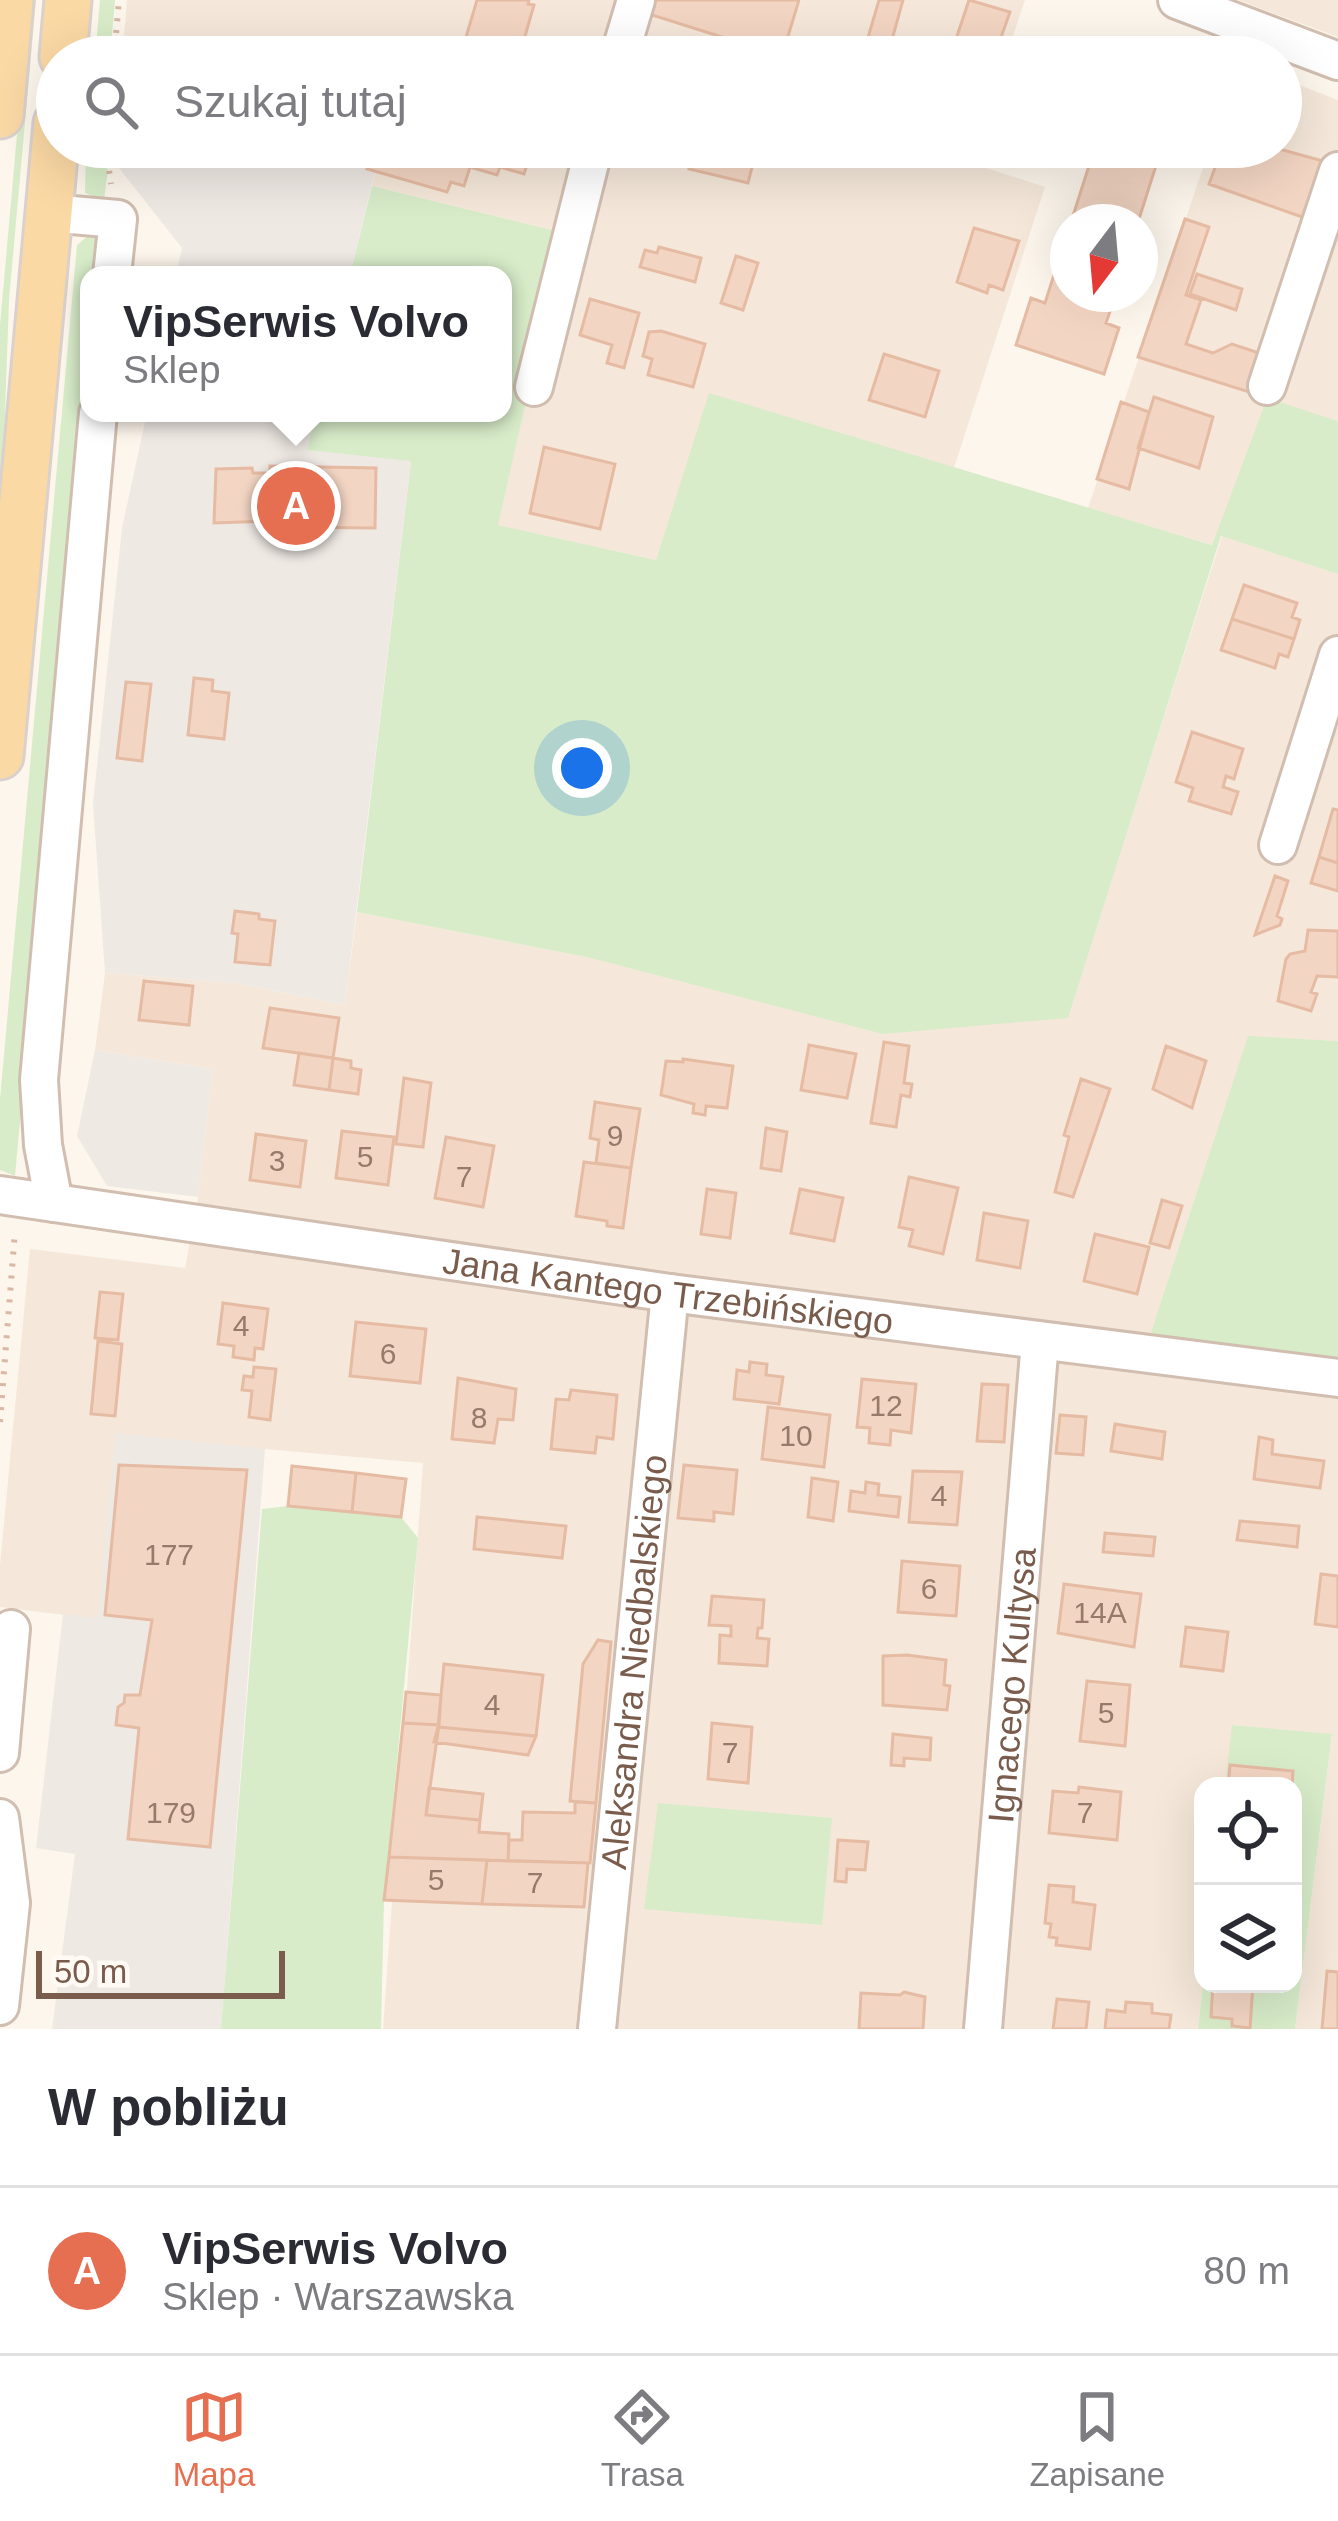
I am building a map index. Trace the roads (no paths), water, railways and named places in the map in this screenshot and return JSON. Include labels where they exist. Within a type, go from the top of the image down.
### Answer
[{"type":"main road","points":[[0,115],[10,0]]},
{"type":"main road","points":[[65,36],[68,0]]},
{"type":"main road","points":[[0,756],[53,168]]},
{"type":"street","points":[[626,36],[636,0]]},
{"type":"street","points":[[1177,0],[1272,36]]},
{"type":"street","points":[[1302,47],[1338,61]]},
{"type":"street","points":[[533,386],[589,168]]},
{"type":"street","points":[[1267,386],[1338,170]]},
{"type":"street","points":[[49,212],[118,219],[113,266]]},
{"type":"street","points":[[24,1198],[43,1145],[39,1080],[97,422]]},
{"type":"street","points":[[1278,845],[1338,655]]},
{"type":"street","name":"Jana Kantego Trzebińskiego","points":[[24,1198],[670,1293],[1338,1378]]},
{"type":"street","name":"Aleksandra Niedbalskiego","points":[[597,2029],[670,1293]]},
{"type":"street","name":"Ignacego Kultysa","points":[[983,2029],[1040,1341]]},
{"type":"street","points":[[0,1753],[11,1629]]},
{"type":"street","points":[[0,1818],[11,1903],[0,2006]]},
{"type":"place","name":"VipSerwis Volvo","points":[[296,506]]}]
